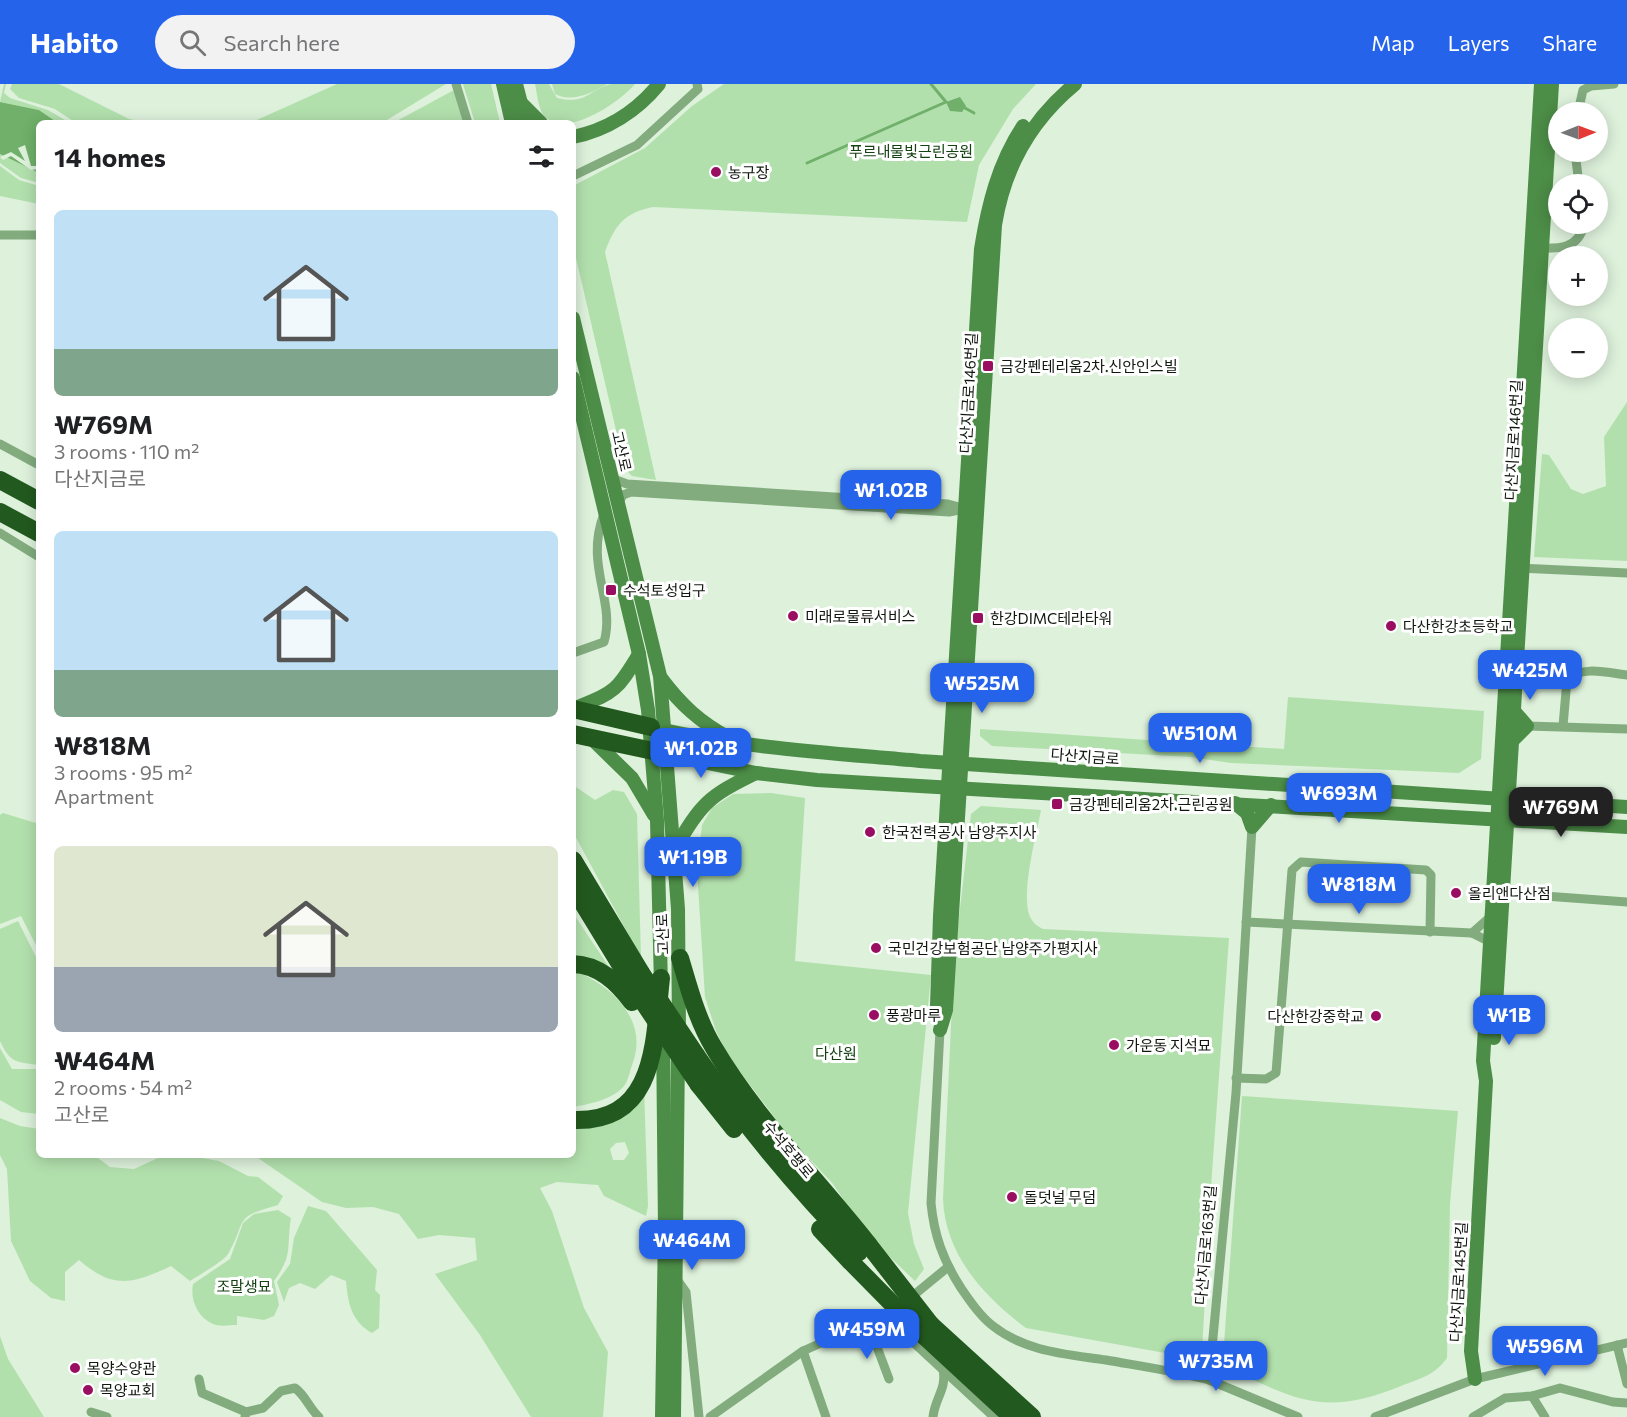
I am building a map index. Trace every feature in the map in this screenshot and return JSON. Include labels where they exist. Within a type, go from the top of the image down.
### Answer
[{"type":"highway","points":[[0,480],[36,499]]},
{"type":"highway","points":[[0,512],[36,531]]},
{"type":"highway","points":[[576,710],[658,729]]},
{"type":"highway","points":[[581,735],[660,753]]},
{"type":"highway","name":"수석호평로","points":[[576,865],[691,1062],[699,1085],[766,1169],[859,1252]]},
{"type":"highway","name":"수석호평로","points":[[576,892],[640,1005],[775,1161],[927,1329],[1012,1417]]},
{"type":"highway","points":[[680,957],[694,1005],[713,1048],[777,1134],[859,1252],[927,1329]]},
{"type":"highway","points":[[576,965],[589,967],[609,976],[640,1005]]},
{"type":"highway","points":[[576,1120],[597,1119],[613,1114],[637,1093],[646,1076],[653,1048],[661,978]]},
{"type":"highway","name":"수석호평로","points":[[927,1329],[1032,1417]]},
{"type":"street","points":[[456,84],[467,120]]},
{"type":"street","points":[[503,84],[511,120]]},
{"type":"street","points":[[516,84],[525,120]]},
{"type":"street","points":[[576,136],[591,133],[628,115],[658,84]]},
{"type":"street","points":[[576,175],[637,145],[688,100],[698,89],[697,84]]},
{"type":"street","name":"다산지금로146번길","points":[[972,508],[980,266],[991,197],[1012,143],[1029,116],[1060,84]]},
{"type":"street","name":"다산지금로146번길","points":[[956,764],[972,508],[998,206],[1018,150],[1035,122],[1053,102],[1075,84]]},
{"type":"street","name":"다산지금로146번길","points":[[1536,248],[1541,84]]},
{"type":"street","name":"다산지금로146번길","points":[[1504,798],[1536,248],[1551,84]]},
{"type":"street","points":[[1580,102],[1583,90],[1591,86],[1614,84]]},
{"type":"street","points":[[521,103],[538,120]]},
{"type":"street","points":[[1536,248],[1566,247],[1576,242],[1580,234]]},
{"type":"street","points":[[0,235],[36,235]]},
{"type":"street","name":"고산로","points":[[576,331],[660,676],[658,729],[674,850],[680,957],[674,1417]]},
{"type":"street","name":"고산로","points":[[576,391],[658,729]]},
{"type":"street","points":[[0,444],[36,463]]},
{"type":"street","points":[[611,478],[627,484],[948,504],[972,508]]},
{"type":"street","points":[[618,503],[623,495],[631,492],[949,512],[972,508]]},
{"type":"street","points":[[576,652],[604,642],[609,628],[596,554],[597,533],[604,514]]},
{"type":"street","points":[[0,532],[36,555]]},
{"type":"street","points":[[1516,568],[1627,573]]},
{"type":"street","name":"다산지금로146번길","points":[[1504,798],[1514,711],[1516,568]]},
{"type":"street","points":[[576,708],[606,696],[616,688],[639,654]]},
{"type":"street","points":[[1563,726],[1567,680],[1571,674],[1580,671],[1627,675]]},
{"type":"street","points":[[660,676],[679,702],[701,722],[733,741]]},
{"type":"street","points":[[1514,711],[1527,726]]},
{"type":"street","points":[[1512,741],[1527,726],[1627,729]]},
{"type":"street","name":"다산지금로","points":[[658,729],[733,741],[956,764],[1627,807]]},
{"type":"street","points":[[581,735],[632,778],[657,820]]},
{"type":"street","points":[[660,753],[756,773],[817,780],[1627,827]]},
{"type":"street","name":"고산로","points":[[660,753],[657,820],[665,1230],[662,1417]]},
{"type":"street","points":[[956,764],[946,1010],[940,1030],[931,1203],[933,1227],[948,1268],[972,1304],[992,1326],[1020,1343],[1045,1351],[1179,1372],[1209,1380],[1298,1417]]},
{"type":"street","points":[[674,850],[694,816],[709,798],[756,773]]},
{"type":"street","name":"다산지금로145번길","points":[[1486,1081],[1492,1063],[1503,893],[1504,798]]},
{"type":"street","points":[[1235,803],[1246,813],[1252,827]]},
{"type":"street","points":[[1252,827],[1261,813],[1271,805]]},
{"type":"street","name":"다산지금로145번길","points":[[1474,1379],[1470,1351],[1486,1081],[1483,1061],[1490,917],[1503,819]]},
{"type":"street","name":"다산지금로163번길","points":[[1209,1380],[1236,1078],[1252,827]]},
{"type":"street","points":[[1236,1078],[1266,1079],[1276,1073],[1292,870],[1301,862],[1426,870],[1431,875],[1430,932]]},
{"type":"street","points":[[1503,893],[1627,902]]},
{"type":"street","points":[[1472,933],[1490,917]]},
{"type":"street","points":[[1246,922],[1472,933],[1490,942]]},
{"type":"street","points":[[710,1417],[803,1351],[821,1343],[847,1342],[872,1331],[933,1278],[948,1268]]},
{"type":"street","points":[[676,1278],[686,1292],[699,1417]]},
{"type":"street","points":[[888,1319],[994,1417]]},
{"type":"street","points":[[872,1331],[889,1379]]},
{"type":"street","points":[[1374,1417],[1474,1379],[1627,1342]]},
{"type":"street","points":[[1617,1345],[1627,1384]]},
{"type":"street","points":[[803,1351],[826,1417]]},
{"type":"street","points":[[933,1417],[935,1402],[945,1386],[943,1369]]},
{"type":"street","points":[[199,1379],[202,1393],[245,1415],[263,1408],[281,1391],[295,1388],[303,1394],[311,1411],[319,1417]]},
{"type":"street","points":[[1473,1417],[1504,1398],[1532,1396],[1545,1390],[1560,1388],[1613,1402],[1627,1403]]},
{"type":"street","points":[[1532,1396],[1545,1417]]},
{"type":"street","points":[[91,1412],[106,1417]]},
{"type":"green space","points":[[4,84],[6,84],[4,93],[10,98],[48,110],[65,120],[54,120],[39,110],[0,102]]},
{"type":"green space","points":[[12,84],[59,84],[134,120],[72,120],[55,109],[19,98],[10,89]]},
{"type":"green space","points":[[337,84],[446,84],[387,120],[257,120]]},
{"type":"green space","points":[[463,84],[491,84],[499,120],[474,120]]},
{"type":"green space","points":[[535,84],[549,84],[557,98],[575,100],[611,84],[635,84],[606,108],[579,121],[551,120],[544,116],[539,105]]},
{"type":"green space","points":[[552,84],[607,84],[588,93],[568,98],[555,94]]},
{"type":"green space","name":"푸르내물빛근린공원","points":[[724,84],[1036,84],[1013,109],[979,165],[967,222],[653,207],[635,213],[617,227],[605,252],[656,480],[632,476],[625,469],[576,258],[576,184],[645,148],[692,106]]},
{"type":"green space","points":[[454,90],[463,120],[399,120]]},
{"type":"green space","points":[[0,154],[36,172],[36,182],[21,178],[0,163]]},
{"type":"green space","points":[[0,166],[19,180],[36,185],[36,203],[0,196]]},
{"type":"green space","points":[[1627,402],[1627,561],[1534,557],[1542,454],[1549,455],[1571,489],[1583,494],[1606,486],[1604,437]]},
{"type":"green space","points":[[1288,697],[1484,711],[1481,759],[1459,773],[1231,763],[1190,757],[992,746],[980,736],[980,729],[1284,749]]},
{"type":"green space","points":[[576,787],[595,800],[613,790],[624,792],[637,814],[641,958],[576,838]]},
{"type":"green space","name":"다산원","points":[[771,793],[805,798],[795,961],[931,975],[908,1213],[914,1244],[924,1269],[915,1281],[867,1235],[833,1184],[791,1139],[728,1056],[716,1031],[705,997],[697,870],[702,825],[712,808],[733,794]]},
{"type":"green space","points":[[981,806],[1041,810],[1030,867],[1027,898],[1028,911],[1032,920],[1041,928],[1229,938],[1202,1351],[1193,1358],[1026,1328],[981,1288],[959,1256],[951,1238],[945,1219],[943,1199],[954,960],[971,814]]},
{"type":"green space","points":[[3,813],[36,823],[36,945],[21,916],[0,924],[0,815]]},
{"type":"green space","points":[[576,918],[609,967],[576,955]]},
{"type":"green space","points":[[18,921],[36,957],[36,1065],[15,1060],[7,1054],[0,1041],[0,929]]},
{"type":"green space","points":[[576,972],[601,985],[624,1006],[636,1033],[636,1049],[624,1086],[613,1095],[576,1106]]},
{"type":"green space","points":[[0,1048],[12,1069],[36,1069],[36,1114],[21,1112],[0,1100]]},
{"type":"green space","points":[[644,1088],[648,1206],[646,1216],[604,1196],[598,1185],[557,1182],[540,1188],[552,1211],[584,1308],[608,1352],[603,1417],[531,1417],[480,1335],[435,1274],[477,1260],[475,1238],[439,1235],[418,1239],[399,1214],[373,1207],[346,1208],[322,1202],[258,1158],[576,1158],[576,1124]],"holes":[[[625,1142],[629,1153],[624,1160],[613,1160],[610,1149],[616,1143]]]},
{"type":"green space","points":[[1242,1096],[1458,1111],[1450,1204],[1447,1358],[1432,1373],[1375,1395],[1353,1401],[1332,1402],[1313,1401],[1293,1396],[1228,1367],[1223,1358]]},
{"type":"green space","points":[[0,1118],[20,1126],[36,1129],[36,1158],[98,1158],[110,1167],[134,1169],[158,1158],[202,1158],[219,1161],[248,1176],[258,1177],[283,1196],[278,1205],[247,1217],[226,1257],[190,1281],[171,1266],[134,1280],[113,1280],[91,1270],[79,1260],[65,1272],[65,1301],[51,1298],[30,1281],[11,1241],[7,1169],[0,1155]]},
{"type":"green space","points":[[308,1206],[326,1211],[377,1270],[375,1290],[380,1295],[379,1328],[372,1333],[359,1323],[352,1311],[346,1281],[331,1275],[315,1289],[300,1283],[289,1288],[284,1302],[277,1282],[290,1264],[294,1238]]},
{"type":"green space","name":"조말생묘","points":[[278,1210],[291,1218],[287,1257],[274,1281],[279,1305],[274,1316],[264,1320],[237,1316],[237,1325],[218,1325],[207,1321],[196,1307],[193,1284],[230,1259],[243,1223],[254,1214]]},
{"type":"green space","points":[[0,1336],[8,1359],[44,1417],[0,1417]]},
{"type":"shaded area","points":[[960,97],[966,106],[962,112],[950,111],[946,102]]},
{"type":"shaded area","points":[[0,102],[39,110],[54,120],[36,120],[36,172],[0,154]]},
{"type":"pier","points":[[25,145],[31,166],[36,166],[36,169],[31,170],[11,156],[3,160],[0,157],[11,152],[25,161],[18,148]]},
{"type":"waterway","points":[[807,163],[946,102],[931,84]]},
{"type":"waterway","points":[[965,108],[974,113]]},
{"type":"place","name":"농구장","points":[[716,172]]},
{"type":"place","name":"금강펜테리움2차.신안인스빌","points":[[988,366]]},
{"type":"place","name":"수석토성입구","points":[[611,590]]},
{"type":"place","name":"미래로물류서비스","points":[[793,616]]},
{"type":"place","name":"한강DIMC테라타워","points":[[978,618]]},
{"type":"place","name":"다산한강초등학교","points":[[1391,626]]},
{"type":"place","name":"금강펜테리움2차.근린공원","points":[[1057,804]]},
{"type":"place","name":"한국전력공사 남양주지사","points":[[870,832]]},
{"type":"place","name":"올리앤다산점","points":[[1456,893]]},
{"type":"place","name":"국민건강보험공단 남양주가평지사","points":[[876,948]]},
{"type":"place","name":"풍광마루","points":[[874,1015]]},
{"type":"place","name":"다산한강중학교","points":[[1376,1016]]},
{"type":"place","name":"가운동 지석묘","points":[[1114,1045]]},
{"type":"place","name":"돌덧널 무덤","points":[[1012,1197]]},
{"type":"place","name":"목양수양관","points":[[75,1368]]},
{"type":"place","name":"목양교회","points":[[88,1390]]}]
